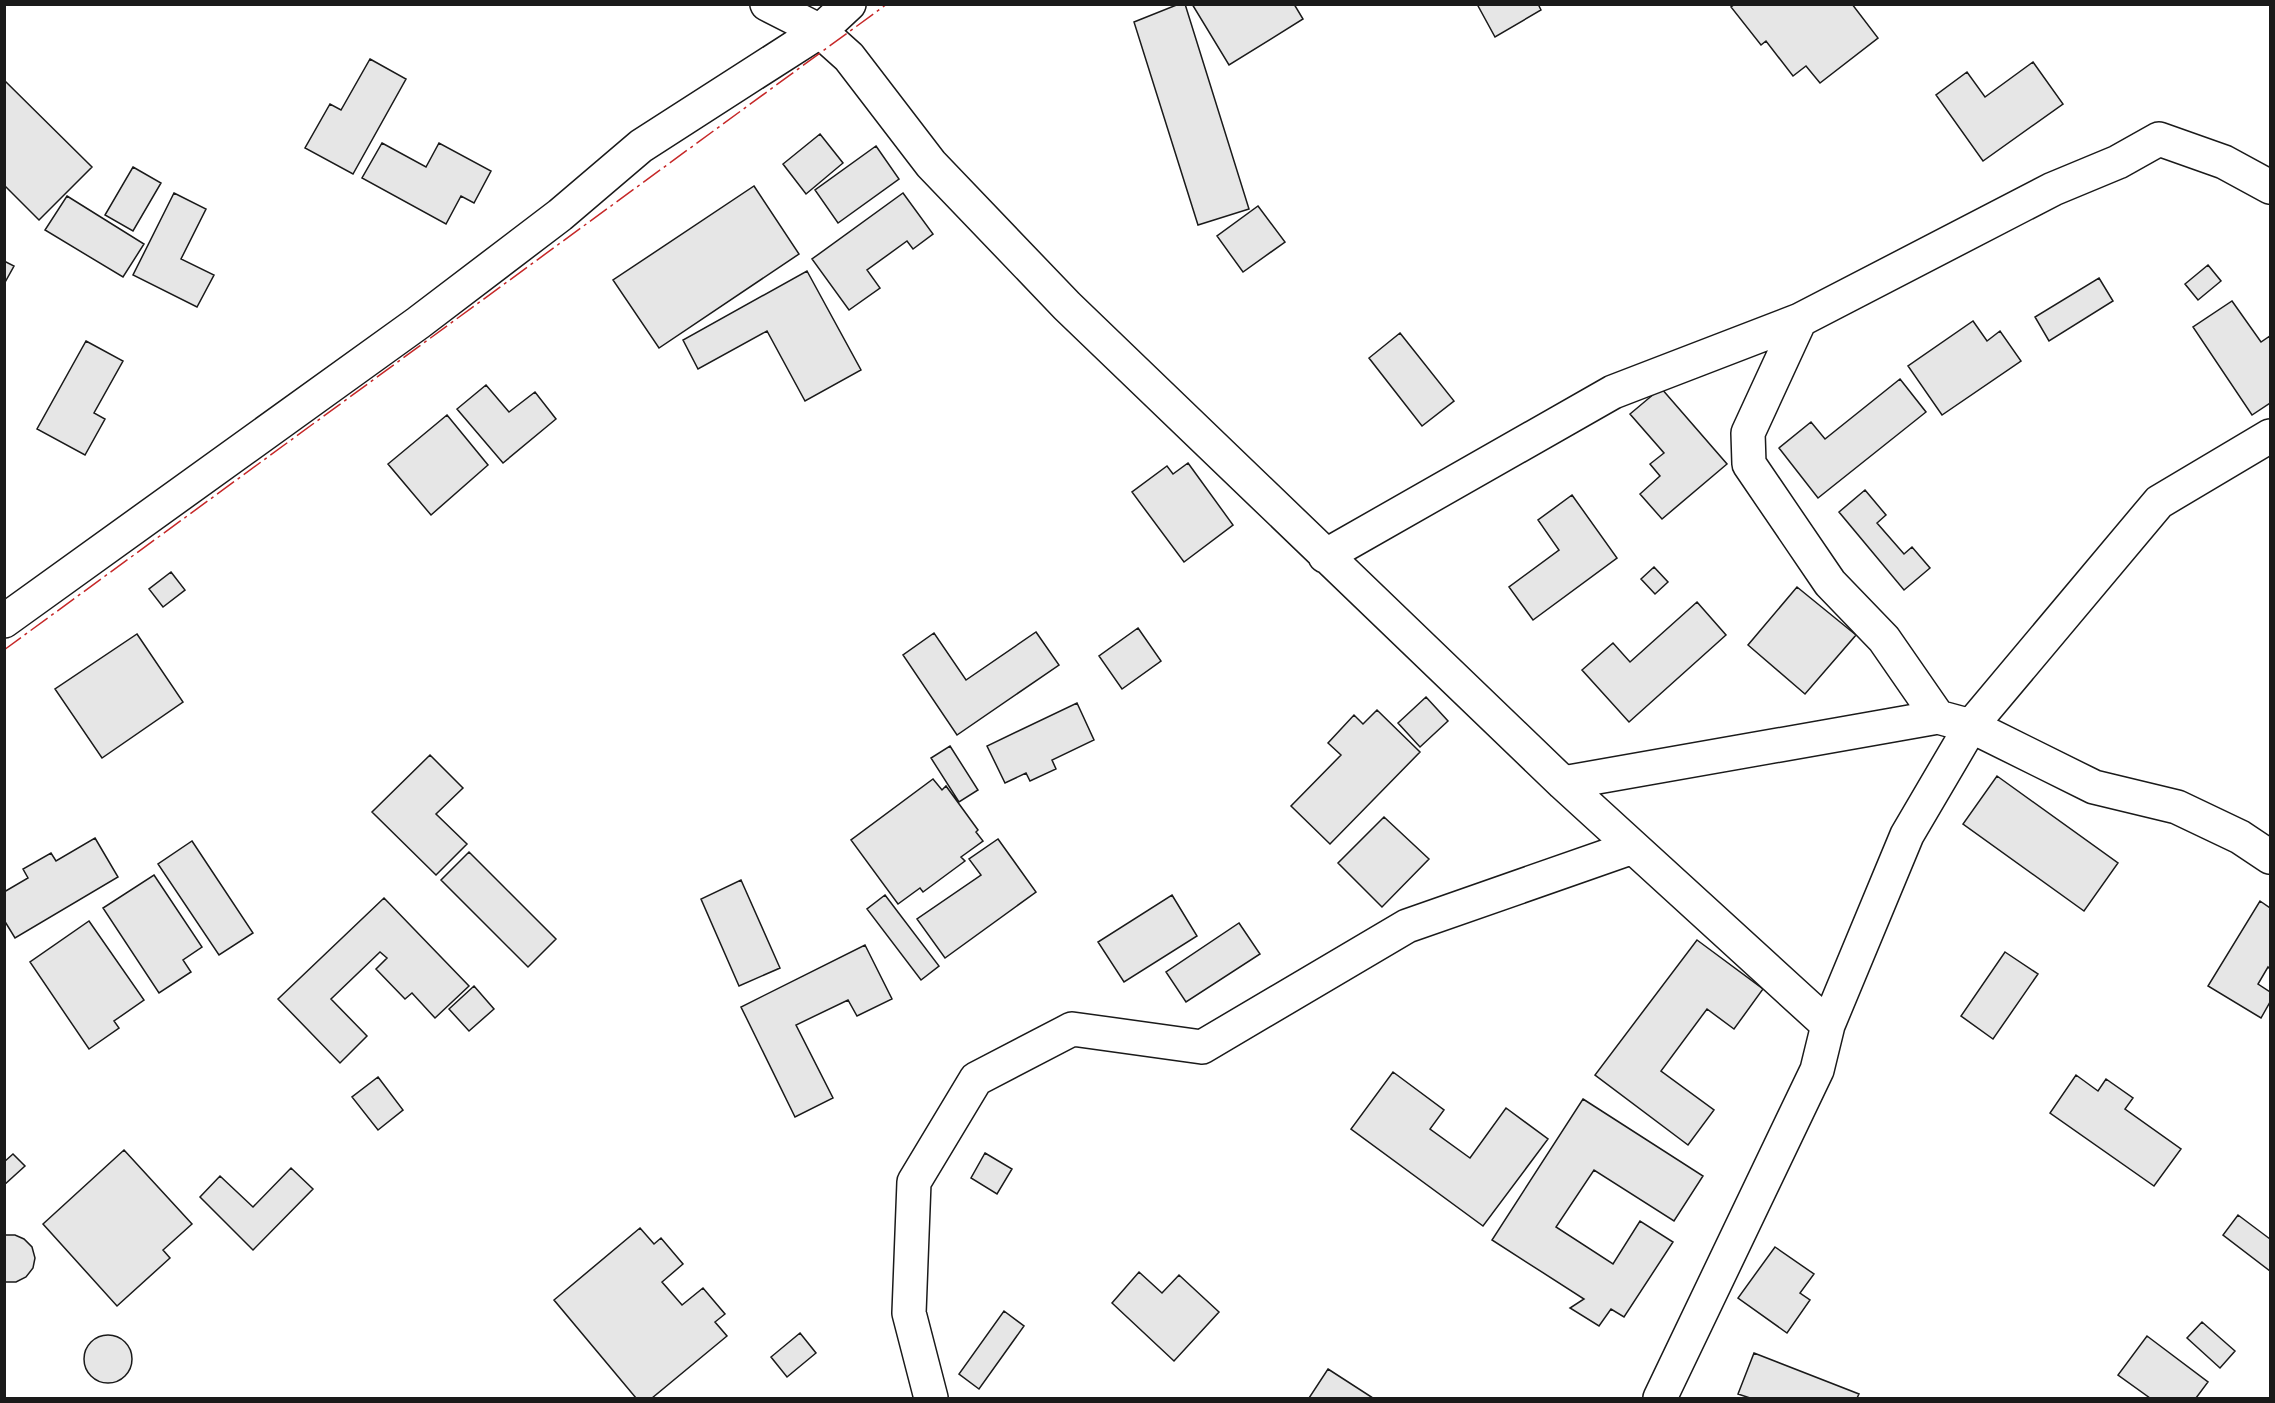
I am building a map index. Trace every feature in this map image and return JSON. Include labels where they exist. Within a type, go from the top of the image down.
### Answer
[{"type":"street","points":[[767,4],[820,31],[849,57],[931,164],[1059,298],[1324,556],[1563,783],[1828,1025]]},
{"type":"street","points":[[4,621],[418,322],[561,215],[641,146],[820,31],[849,4]]},
{"type":"street","points":[[1324,556],[1613,392],[1800,320],[2053,189],[2118,162],[2158,139],[2224,162],[2271,187]]},
{"type":"street","points":[[1800,320],[1748,433],[1749,464],[1830,583],[1884,639],[1938,717]]},
{"type":"street","points":[[1660,1398],[1817,1070],[1828,1025],[1907,835],[1971,726],[2159,502],[2271,436]]},
{"type":"street","points":[[1563,783],[1938,717],[1971,726],[2094,787],[2177,807],[2240,837],[2271,857]]},
{"type":"street","points":[[931,1398],[909,1313],[914,1182],[976,1079],[1072,1029],[1202,1047],[1407,926],[1633,847]]},
{"type":"building","points":[[1179,4],[1185,4],[1249,209],[1198,225],[1134,22]]},
{"type":"building","points":[[1192,4],[1294,4],[1303,19],[1229,65]]},
{"type":"building","points":[[1477,4],[1538,4],[1541,10],[1495,37]]},
{"type":"building","points":[[1735,4],[1852,4],[1878,38],[1820,83],[1806,66],[1793,76],[1766,41],[1761,45],[1731,7]]},
{"type":"building","points":[[370,59],[406,79],[353,174],[305,148],[330,104],[341,110]]},
{"type":"building","points":[[2033,62],[2063,104],[1983,161],[1936,95],[1967,72],[1985,97]]},
{"type":"building","points":[[5,81],[92,167],[39,220],[4,185]]},
{"type":"building","points":[[820,134],[843,163],[806,194],[783,164]]},
{"type":"building","points":[[382,143],[426,167],[439,143],[491,171],[474,203],[461,196],[446,224],[362,178]]},
{"type":"building","points":[[876,146],[899,179],[838,223],[815,190]]},
{"type":"building","points":[[133,167],[161,183],[133,231],[105,215]]},
{"type":"building","points":[[754,186],[799,254],[659,348],[613,280]]},
{"type":"building","points":[[174,193],[206,209],[181,259],[214,275],[197,307],[133,275]]},
{"type":"building","points":[[903,193],[933,234],[913,249],[907,241],[867,270],[880,288],[849,310],[812,259]]},
{"type":"building","points":[[67,196],[144,244],[123,277],[45,230]]},
{"type":"building","points":[[1258,206],[1285,242],[1243,272],[1217,236]]},
{"type":"building","points":[[4,261],[14,266],[4,284]]},
{"type":"building","points":[[2208,265],[2221,281],[2198,300],[2185,284]]},
{"type":"building","points":[[807,271],[861,370],[805,401],[767,331],[698,369],[683,340]]},
{"type":"building","points":[[2099,278],[2113,301],[2049,341],[2035,317]]},
{"type":"building","points":[[2232,301],[2261,342],[2270,336],[2270,403],[2252,415],[2193,327]]},
{"type":"building","points":[[1973,321],[1987,341],[2000,331],[2021,361],[1942,415],[1908,366]]},
{"type":"building","points":[[1400,333],[1454,401],[1422,426],[1369,358]]},
{"type":"building","points":[[86,341],[123,361],[94,413],[105,419],[85,455],[37,429]]},
{"type":"building","points":[[1900,379],[1926,412],[1818,498],[1779,448],[1811,422],[1825,439]]},
{"type":"building","points":[[486,385],[509,412],[535,392],[556,419],[503,463],[457,409]]},
{"type":"building","points":[[1661,388],[1727,464],[1662,519],[1640,494],[1660,476],[1650,464],[1664,453],[1630,414]]},
{"type":"building","points":[[447,415],[488,465],[431,515],[388,464]]},
{"type":"building","points":[[1188,463],[1233,525],[1184,562],[1132,492],[1167,466],[1173,474]]},
{"type":"building","points":[[1865,490],[1886,515],[1877,523],[1904,554],[1912,547],[1930,568],[1904,590],[1839,512]]},
{"type":"building","points":[[1572,495],[1617,558],[1533,620],[1509,587],[1559,550],[1538,520]]},
{"type":"building","points":[[1654,567],[1668,582],[1655,594],[1641,579]]},
{"type":"building","points":[[171,572],[185,590],[163,607],[149,589]]},
{"type":"building","points":[[1797,587],[1856,635],[1805,694],[1748,645]]},
{"type":"building","points":[[1697,602],[1726,635],[1629,722],[1582,670],[1613,643],[1630,662]]},
{"type":"building","points":[[1138,628],[1161,661],[1122,689],[1099,656]]},
{"type":"building","points":[[1036,632],[1059,665],[957,735],[903,655],[934,633],[966,680]]},
{"type":"building","points":[[137,634],[183,702],[102,758],[55,689]]},
{"type":"building","points":[[1426,697],[1448,721],[1420,747],[1398,723]]},
{"type":"building","points":[[1077,703],[1094,740],[1052,760],[1056,769],[1030,781],[1026,773],[1005,783],[987,746]]},
{"type":"building","points":[[1377,710],[1420,752],[1330,844],[1291,806],[1341,755],[1328,743],[1354,715],[1363,724]]},
{"type":"building","points":[[950,746],[978,790],[959,802],[931,758]]},
{"type":"building","points":[[430,755],[463,788],[436,814],[467,844],[436,875],[372,812]]},
{"type":"building","points":[[1997,776],[2118,863],[2084,911],[1963,824]]},
{"type":"building","points":[[933,779],[942,790],[946,786],[978,830],[976,832],[983,841],[961,857],[965,861],[923,892],[920,888],[898,904],[851,840]]},
{"type":"building","points":[[1384,817],[1429,859],[1382,907],[1338,863]]},
{"type":"building","points":[[95,838],[118,877],[15,938],[4,920],[4,892],[28,878],[23,869],[51,853],[56,861]]},
{"type":"building","points":[[998,839],[1036,892],[945,958],[917,919],[981,875],[969,859]]},
{"type":"building","points":[[192,841],[253,933],[219,955],[158,864]]},
{"type":"building","points":[[469,852],[556,939],[528,967],[441,880]]},
{"type":"building","points":[[154,875],[202,947],[183,960],[191,972],[159,993],[103,908]]},
{"type":"building","points":[[741,880],[780,968],[739,986],[701,899]]},
{"type":"building","points":[[885,895],[939,966],[921,980],[867,909]]},
{"type":"building","points":[[1172,895],[1197,936],[1124,982],[1098,942]]},
{"type":"building","points":[[384,898],[469,986],[435,1018],[412,993],[405,999],[376,969],[387,958],[380,952],[331,999],[367,1036],[340,1063],[278,999]]},
{"type":"building","points":[[2260,901],[2270,908],[2270,969],[2268,967],[2258,984],[2270,992],[2270,1002],[2261,1018],[2208,986]]},
{"type":"building","points":[[89,921],[144,1000],[114,1021],[119,1028],[89,1049],[30,962]]},
{"type":"building","points":[[1239,923],[1260,954],[1186,1002],[1166,972]]},
{"type":"building","points":[[1697,940],[1763,989],[1734,1029],[1707,1009],[1661,1071],[1714,1110],[1688,1145],[1595,1075]]},
{"type":"building","points":[[865,945],[892,999],[857,1016],[848,1000],[796,1025],[833,1098],[795,1117],[741,1007]]},
{"type":"building","points":[[2005,952],[2038,974],[1993,1039],[1961,1016]]},
{"type":"building","points":[[474,986],[494,1009],[469,1031],[449,1009]]},
{"type":"building","points":[[1393,1072],[1444,1110],[1430,1129],[1470,1158],[1506,1108],[1548,1139],[1483,1226],[1351,1129]]},
{"type":"building","points":[[2076,1075],[2098,1091],[2106,1079],[2133,1098],[2125,1109],[2181,1149],[2154,1186],[2050,1113]]},
{"type":"building","points":[[378,1077],[403,1110],[378,1130],[352,1097]]},
{"type":"building","points":[[1583,1099],[1703,1176],[1674,1221],[1594,1170],[1556,1227],[1613,1264],[1640,1221],[1673,1242],[1624,1317],[1611,1309],[1599,1326],[1570,1308],[1584,1299],[1492,1240]]},
{"type":"building","points":[[124,1150],[192,1224],[163,1250],[170,1258],[117,1306],[43,1224]]},
{"type":"building","points":[[985,1153],[1012,1169],[997,1194],[971,1178]]},
{"type":"building","points":[[13,1154],[25,1166],[4,1185],[4,1162]]},
{"type":"building","points":[[291,1168],[313,1189],[253,1250],[200,1197],[220,1176],[253,1207]]},
{"type":"building","points":[[2238,1215],[2270,1239],[2270,1271],[2223,1235]]},
{"type":"building","points":[[640,1228],[654,1244],[661,1238],[683,1264],[662,1282],[682,1305],[703,1288],[725,1314],[715,1322],[727,1336],[652,1398],[636,1398],[554,1300]]},
{"type":"building","points":[[4,1235],[15,1235],[24,1239],[32,1247],[35,1258],[33,1268],[26,1277],[16,1282],[4,1282]]},
{"type":"building","points":[[1775,1247],[1814,1274],[1800,1293],[1810,1300],[1787,1333],[1738,1298]]},
{"type":"building","points":[[1139,1272],[1162,1293],[1179,1275],[1219,1312],[1174,1361],[1112,1303]]},
{"type":"building","points":[[1004,1311],[1024,1326],[979,1389],[959,1374]]},
{"type":"building","points":[[2202,1322],[2235,1351],[2220,1368],[2187,1338]]},
{"type":"building","points":[[800,1333],[816,1353],[787,1377],[771,1357]]},
{"type":"building","points":[[103,1335],[113,1335],[125,1342],[132,1354],[132,1364],[125,1376],[113,1383],[103,1383],[88,1372],[84,1364],[84,1354],[95,1339]]},
{"type":"building","points":[[2147,1336],[2208,1382],[2196,1398],[2150,1398],[2118,1375]]},
{"type":"building","points":[[1754,1353],[1859,1394],[1857,1398],[1750,1398],[1738,1394]]},
{"type":"building","points":[[1328,1369],[1373,1398],[1309,1398]]},
{"type":"power","points":[[4,650],[887,4]]}]
